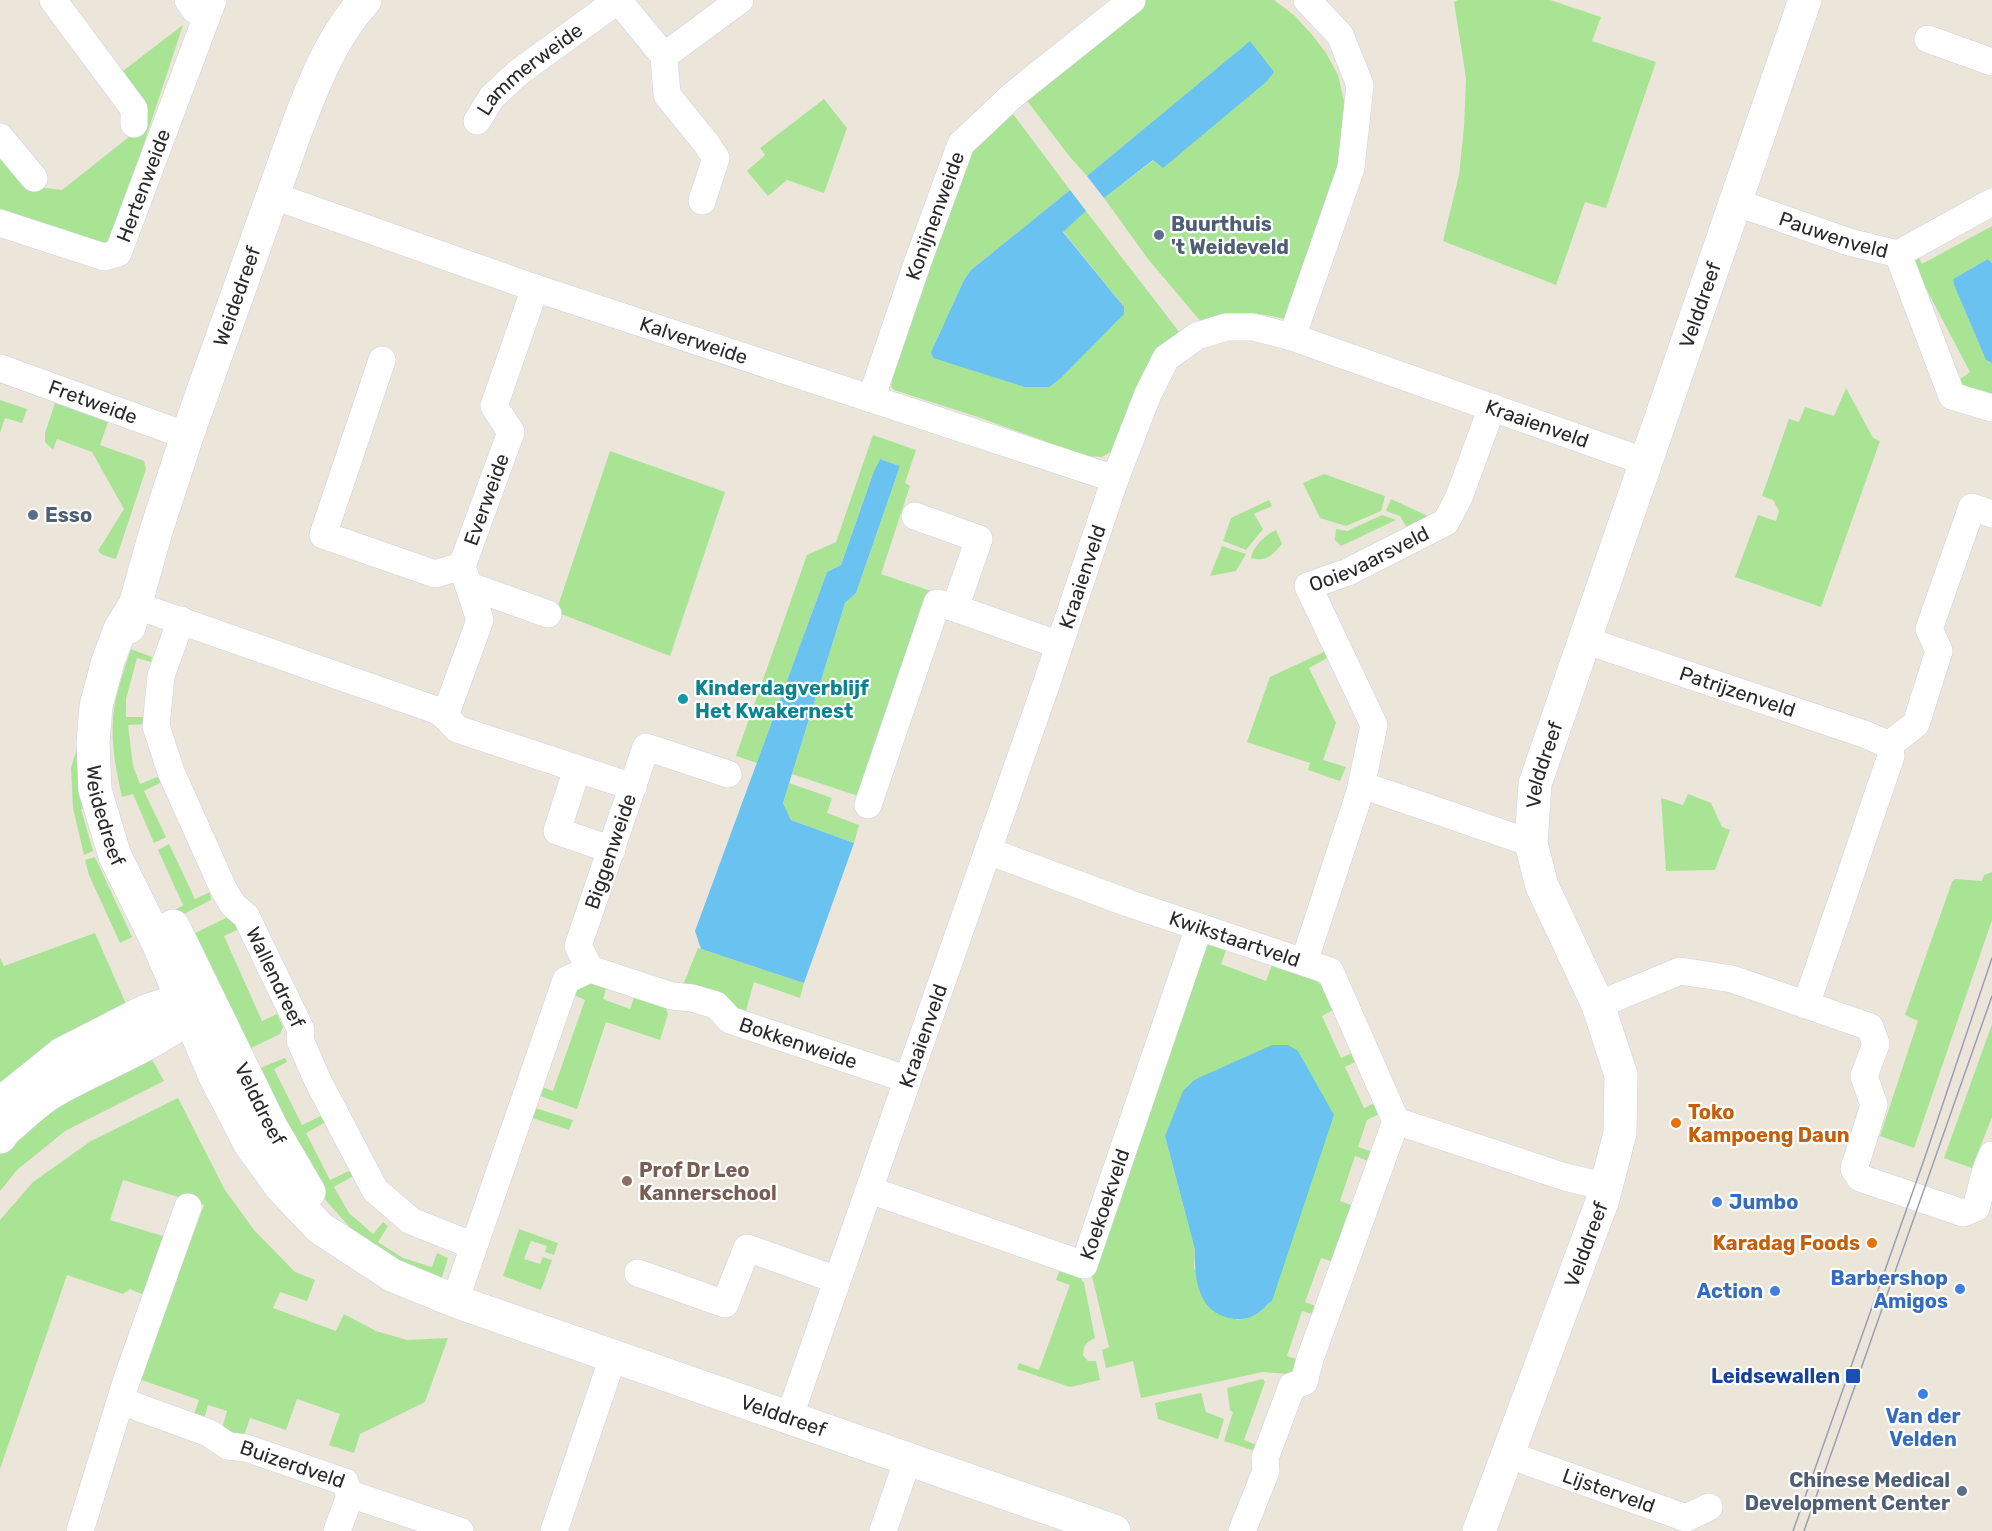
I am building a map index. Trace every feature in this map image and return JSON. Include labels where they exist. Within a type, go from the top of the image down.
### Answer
[{"type":"street","points":[[52,0],[134,109],[134,124]]},
{"type":"street","name":"Weidedreef","points":[[177,934],[118,810],[108,778],[106,751],[108,710],[118,663],[156,531],[187,436],[315,81],[336,42],[365,0]]},
{"type":"street","name":"Lammerweide","points":[[477,121],[492,97],[519,72],[618,0],[664,56]]},
{"type":"street","points":[[702,201],[716,158],[667,95],[664,56],[740,0]]},
{"type":"street","name":"Konijnenweide","points":[[871,399],[961,144],[1013,94],[1132,0]]},
{"type":"street","points":[[1292,337],[1351,168],[1360,85],[1340,34],[1307,0]]},
{"type":"street","name":"Velddreef","points":[[1479,1531],[1607,1187],[1620,1133],[1621,1075],[1598,1005],[1542,886],[1531,843],[1535,783],[1805,0]]},
{"type":"street","name":"Hertenweide","points":[[0,223],[104,257],[118,253],[198,3]]},
{"type":"street","points":[[1928,39],[1992,62]]},
{"type":"street","points":[[0,137],[34,178]]},
{"type":"street","name":"Kalverweide","points":[[274,195],[535,288],[1115,479]]},
{"type":"street","name":"Pauwenveld","points":[[1735,202],[1849,242],[1898,254],[1992,202]]},
{"type":"street","points":[[1898,254],[1952,396],[1992,408]]},
{"type":"street","name":"Everweide","points":[[466,576],[511,432],[494,406],[535,288]]},
{"type":"street","name":"Kraaienveld","points":[[789,1418],[870,1190],[906,1079],[988,851],[1115,479],[1148,394],[1167,358],[1197,336],[1226,327],[1253,327],[1292,337],[1646,462]]},
{"type":"street","points":[[382,360],[323,535],[435,574],[466,576],[548,614]]},
{"type":"street","name":"Fretweide","points":[[0,368],[187,436]]},
{"type":"street","name":"Ooievaarsveld","points":[[1304,962],[1362,785],[1374,725],[1308,586],[1348,572],[1446,522],[1459,497],[1492,407]]},
{"type":"street","points":[[1806,1005],[1891,756],[1889,744],[1916,724],[1939,651],[1929,629],[1972,507],[1992,514]]},
{"type":"street","points":[[915,516],[979,539],[955,608]]},
{"type":"street","points":[[445,716],[480,620],[466,576]]},
{"type":"street","points":[[868,805],[937,603],[1059,645]]},
{"type":"street","name":"Weidedreef","points":[[135,605],[116,640],[96,706],[93,743],[95,790],[115,856],[158,943],[197,1002]]},
{"type":"street","name":"Biggenweide","points":[[135,605],[436,710],[457,729],[633,787],[578,946],[591,969]]},
{"type":"street","name":"Wallendreef","points":[[181,620],[161,676],[156,726],[171,772],[223,888],[233,905],[246,916],[302,1030],[300,1040],[318,1081],[375,1190],[411,1221],[474,1246]]},
{"type":"street","name":"Patrijzenveld","points":[[1584,639],[1889,744]]},
{"type":"street","points":[[633,787],[646,747],[728,774]]},
{"type":"street","points":[[577,769],[556,831],[612,850]]},
{"type":"street","points":[[1362,785],[1531,843]]},
{"type":"street","name":"Kwikstaartveld","points":[[988,851],[1199,927],[1330,971],[1396,1121]]},
{"type":"street","name":"Koekoekveld","points":[[870,1190],[1084,1265],[1199,927]]},
{"type":"street","name":"Velddreef","points":[[177,934],[215,1076],[250,1144],[282,1188],[320,1228],[379,1267],[455,1301],[908,1459],[1067,1524],[1114,1531]]},
{"type":"street","points":[[455,1301],[566,980],[591,969]]},
{"type":"street","name":"Bokkenweide","points":[[591,969],[672,996],[692,998],[716,1005],[730,1020],[906,1079]]},
{"type":"street","points":[[1598,1005],[1680,971],[1732,979],[1870,1027],[1876,1044],[1864,1076],[1875,1105],[1854,1169],[1860,1178],[1963,1213],[1976,1208],[1992,1155]]},
{"type":"street","points":[[0,1104],[62,1054],[146,1011],[197,1002]]},
{"type":"street","points":[[0,1137],[5,1130],[50,1093],[157,1038],[197,1002]]},
{"type":"street","points":[[1242,1531],[1266,1471],[1265,1458],[1292,1386],[1304,1382],[1310,1359],[1396,1121],[1565,1178],[1607,1187]]},
{"type":"street","points":[[80,1531],[121,1401],[188,1208]]},
{"type":"street","points":[[638,1273],[725,1304],[747,1248],[837,1280]]},
{"type":"street","points":[[554,1531],[613,1357]]},
{"type":"street","name":"Buizerdveld","points":[[121,1401],[208,1433],[228,1446],[246,1448],[345,1482],[350,1496],[460,1531]]},
{"type":"street","name":"Lijsterveld","points":[[1509,1455],[1686,1518],[1708,1507]]},
{"type":"street","points":[[883,1531],[908,1459]]},
{"type":"street","points":[[337,1531],[350,1496]]},
{"type":"green space","points":[[1145,0],[1274,0],[1295,16],[1314,37],[1338,75],[1344,101],[1343,152],[1289,320],[1245,313],[1202,323],[1148,259],[1104,198],[1154,160],[1164,167],[1250,42],[1087,176],[1024,97]]},
{"type":"green space","points":[[1458,0],[1550,0],[1601,17],[1592,41],[1656,62],[1606,208],[1585,202],[1556,285],[1443,241],[1459,175],[1464,127],[1466,78],[1454,2]]},
{"type":"green space","points":[[183,25],[109,243],[102,247],[0,211],[0,147],[29,186],[62,190],[144,125],[119,74]]},
{"type":"green space","points":[[824,99],[847,128],[824,193],[787,180],[768,196],[747,171],[765,155],[760,148]]},
{"type":"green space","points":[[1010,110],[1070,190],[971,270],[964,280],[931,352],[933,358],[1061,378],[1124,313],[1124,307],[1063,231],[1086,211],[1183,337],[1128,414],[1111,452],[1102,457],[1086,456],[894,390],[891,387],[894,370],[969,158],[979,141]]},
{"type":"green space","points":[[1992,226],[1992,263],[1988,259],[1953,279],[1986,360],[1992,363],[1992,397],[1960,386],[1956,382],[1970,372],[1907,257],[1916,252],[1922,264]]},
{"type":"green space","points":[[1846,388],[1873,438],[1880,441],[1821,607],[1735,577],[1758,515],[1776,521],[1779,511],[1773,500],[1762,496],[1789,419],[1799,422],[1805,407],[1834,416]]},
{"type":"green space","points":[[0,400],[27,409],[22,423],[5,418],[0,433]]},
{"type":"green space","points":[[55,403],[108,422],[100,445],[144,461],[146,469],[116,559],[98,551],[124,509],[92,452],[57,439],[53,450],[45,442],[45,433]]},
{"type":"green space","points":[[873,435],[916,450],[905,483],[910,486],[881,574],[931,591],[858,796],[792,774],[845,603],[856,593],[900,466],[880,459],[841,565],[827,572],[757,763],[736,756],[807,555],[836,542]]},
{"type":"green space","points":[[610,451],[725,492],[670,656],[556,612]]},
{"type":"green space","points":[[1324,474],[1385,496],[1381,511],[1346,526],[1320,518],[1303,483]]},
{"type":"green space","points":[[1391,499],[1439,521],[1410,533],[1400,516],[1386,511]]},
{"type":"green space","points":[[1269,500],[1272,506],[1254,514],[1263,529],[1246,550],[1223,541],[1231,518]]},
{"type":"green space","points":[[1382,515],[1396,520],[1341,546],[1335,540],[1336,529],[1347,531]]},
{"type":"green space","points":[[1276,530],[1282,544],[1275,552],[1261,559],[1251,558],[1260,542]]},
{"type":"green space","points":[[1222,546],[1246,554],[1236,571],[1210,576]]},
{"type":"green space","points":[[131,649],[152,657],[151,662],[137,658],[126,699],[126,717],[147,717],[147,724],[128,725],[133,766],[140,784],[160,776],[162,782],[144,791],[166,837],[154,843],[133,794],[122,797],[114,757],[114,708]]},
{"type":"green space","points":[[1326,651],[1329,657],[1309,668],[1336,723],[1323,760],[1346,767],[1340,781],[1308,770],[1310,763],[1247,742],[1270,677]]},
{"type":"green space","points":[[81,736],[90,806],[81,809],[93,851],[84,855],[73,808],[71,768]]},
{"type":"green space","points":[[789,783],[832,798],[827,813],[859,825],[854,843],[791,820],[783,803]]},
{"type":"green space","points":[[1688,794],[1711,803],[1722,827],[1730,830],[1715,870],[1666,871],[1661,798],[1683,805]]},
{"type":"green space","points":[[169,844],[195,899],[210,892],[211,900],[178,917],[174,911],[183,905],[158,850]]},
{"type":"green space","points":[[95,857],[132,937],[120,943],[89,875],[85,860]]},
{"type":"green space","points":[[1992,872],[1992,920],[1914,1148],[1880,1136],[1918,1021],[1905,1015],[1952,882],[1955,879],[1982,881],[1984,875]]},
{"type":"green space","points":[[228,917],[232,918],[239,929],[224,936],[262,1021],[277,1014],[283,1027],[280,1034],[245,1051],[187,937]]},
{"type":"green space","points":[[95,933],[129,1011],[0,1093],[0,958],[4,966]]},
{"type":"green space","points":[[1209,944],[1227,948],[1221,964],[1266,981],[1272,965],[1314,980],[1323,986],[1335,1009],[1322,1016],[1341,1058],[1354,1052],[1359,1060],[1345,1067],[1364,1108],[1379,1101],[1383,1112],[1367,1120],[1358,1147],[1373,1152],[1371,1162],[1355,1156],[1340,1201],[1356,1207],[1337,1263],[1321,1258],[1305,1302],[1321,1308],[1318,1316],[1302,1311],[1287,1356],[1302,1361],[1298,1368],[1288,1374],[1263,1372],[1141,1398],[1133,1361],[1106,1368],[1102,1350],[1109,1347],[1090,1268],[1203,947]],"holes":[[[1298,1051],[1308,1071],[1272,1301],[1254,1316],[1237,1320],[1194,1268],[1195,1250],[1165,1136],[1183,1092],[1194,1080]]]},
{"type":"green space","points":[[698,948],[804,983],[800,998],[754,982],[745,1014],[683,985]]},
{"type":"green space","points":[[592,980],[607,986],[603,999],[630,1009],[635,995],[665,1006],[668,1014],[660,1040],[606,1022],[577,1109],[537,1095],[540,1086],[553,1091],[585,1000],[572,994],[574,988]]},
{"type":"green space","points":[[1992,1024],[1992,1117],[1972,1168],[1944,1158]]},
{"type":"green space","points":[[149,1054],[164,1081],[65,1131],[17,1170],[0,1191],[0,1150],[18,1129]]},
{"type":"green space","points":[[285,1058],[287,1062],[274,1069],[302,1125],[323,1115],[326,1122],[306,1133],[330,1180],[349,1171],[353,1176],[334,1187],[349,1213],[373,1234],[383,1222],[388,1226],[378,1242],[403,1258],[432,1267],[437,1253],[448,1258],[441,1280],[410,1269],[362,1241],[315,1188],[253,1071]]},
{"type":"green space","points":[[178,1098],[225,1190],[254,1230],[295,1272],[315,1280],[307,1301],[280,1292],[273,1308],[336,1331],[344,1314],[376,1331],[407,1340],[448,1338],[425,1402],[360,1434],[354,1453],[329,1445],[340,1414],[297,1399],[286,1430],[250,1418],[245,1433],[236,1437],[227,1434],[223,1425],[227,1411],[208,1405],[204,1419],[194,1415],[199,1400],[139,1379],[204,1205],[123,1180],[110,1220],[166,1237],[146,1296],[130,1289],[123,1294],[67,1275],[0,1469],[0,1220],[33,1182],[91,1141]]},
{"type":"green space","points":[[532,1107],[573,1120],[569,1130],[529,1117]]},
{"type":"green space","points":[[519,1229],[558,1243],[554,1255],[545,1252],[547,1246],[531,1241],[524,1259],[540,1264],[543,1257],[552,1260],[541,1290],[503,1276]]},
{"type":"green space","points":[[1060,1269],[1078,1275],[1084,1283],[1095,1338],[1086,1344],[1083,1355],[1088,1361],[1096,1361],[1100,1380],[1070,1387],[1017,1369],[1019,1363],[1039,1370],[1070,1285],[1056,1280]]},
{"type":"green space","points":[[1263,1379],[1265,1382],[1244,1440],[1257,1445],[1255,1451],[1224,1441],[1233,1412],[1230,1410],[1227,1388]]},
{"type":"green space","points":[[1201,1393],[1206,1412],[1224,1419],[1218,1439],[1158,1419],[1155,1403]]},
{"type":"water","points":[[1250,41],[1274,72],[1266,82],[1163,168],[1153,160],[1104,198],[1087,176]]},
{"type":"water","points":[[1070,190],[1086,211],[1063,232],[1124,307],[1124,314],[1061,378],[1049,387],[1025,387],[933,358],[931,352],[964,280],[971,270]]},
{"type":"water","points":[[1988,259],[1992,263],[1992,363],[1986,360],[1953,279]]},
{"type":"water","points":[[880,459],[900,466],[856,593],[845,603],[783,803],[791,820],[854,843],[804,983],[701,949],[695,931],[827,572],[841,565]]},
{"type":"water","points":[[1272,1045],[1288,1045],[1298,1051],[1334,1115],[1272,1301],[1253,1316],[1233,1319],[1216,1313],[1203,1299],[1199,1290],[1195,1270],[1195,1250],[1165,1136],[1183,1091],[1194,1080]]},
{"type":"tram line","points":[[1793,1531],[1925,1157],[1992,958]]},
{"type":"tram line","points":[[1804,1531],[1992,996]]},
{"type":"place","name":"Buurthuis 't Weideveld","points":[[1159,235]]},
{"type":"place","name":"Esso","points":[[33,515]]},
{"type":"place","name":"Kinderdagverblijf Het Kwakernest","points":[[683,699]]},
{"type":"place","name":"Toko Kampoeng Daun","points":[[1676,1123]]},
{"type":"place","name":"Prof Dr Leo Kannerschool","points":[[627,1181]]},
{"type":"place","name":"Jumbo","points":[[1717,1202]]},
{"type":"place","name":"Karadag Foods","points":[[1872,1243]]},
{"type":"place","name":"Barbershop Amigos","points":[[1960,1289]]},
{"type":"place","name":"Action","points":[[1775,1291]]},
{"type":"place","name":"Leidsewallen","points":[[1853,1376]]},
{"type":"place","name":"Van der Velden","points":[[1923,1394]]},
{"type":"place","name":"Chinese Medical Development Center","points":[[1962,1491]]}]
